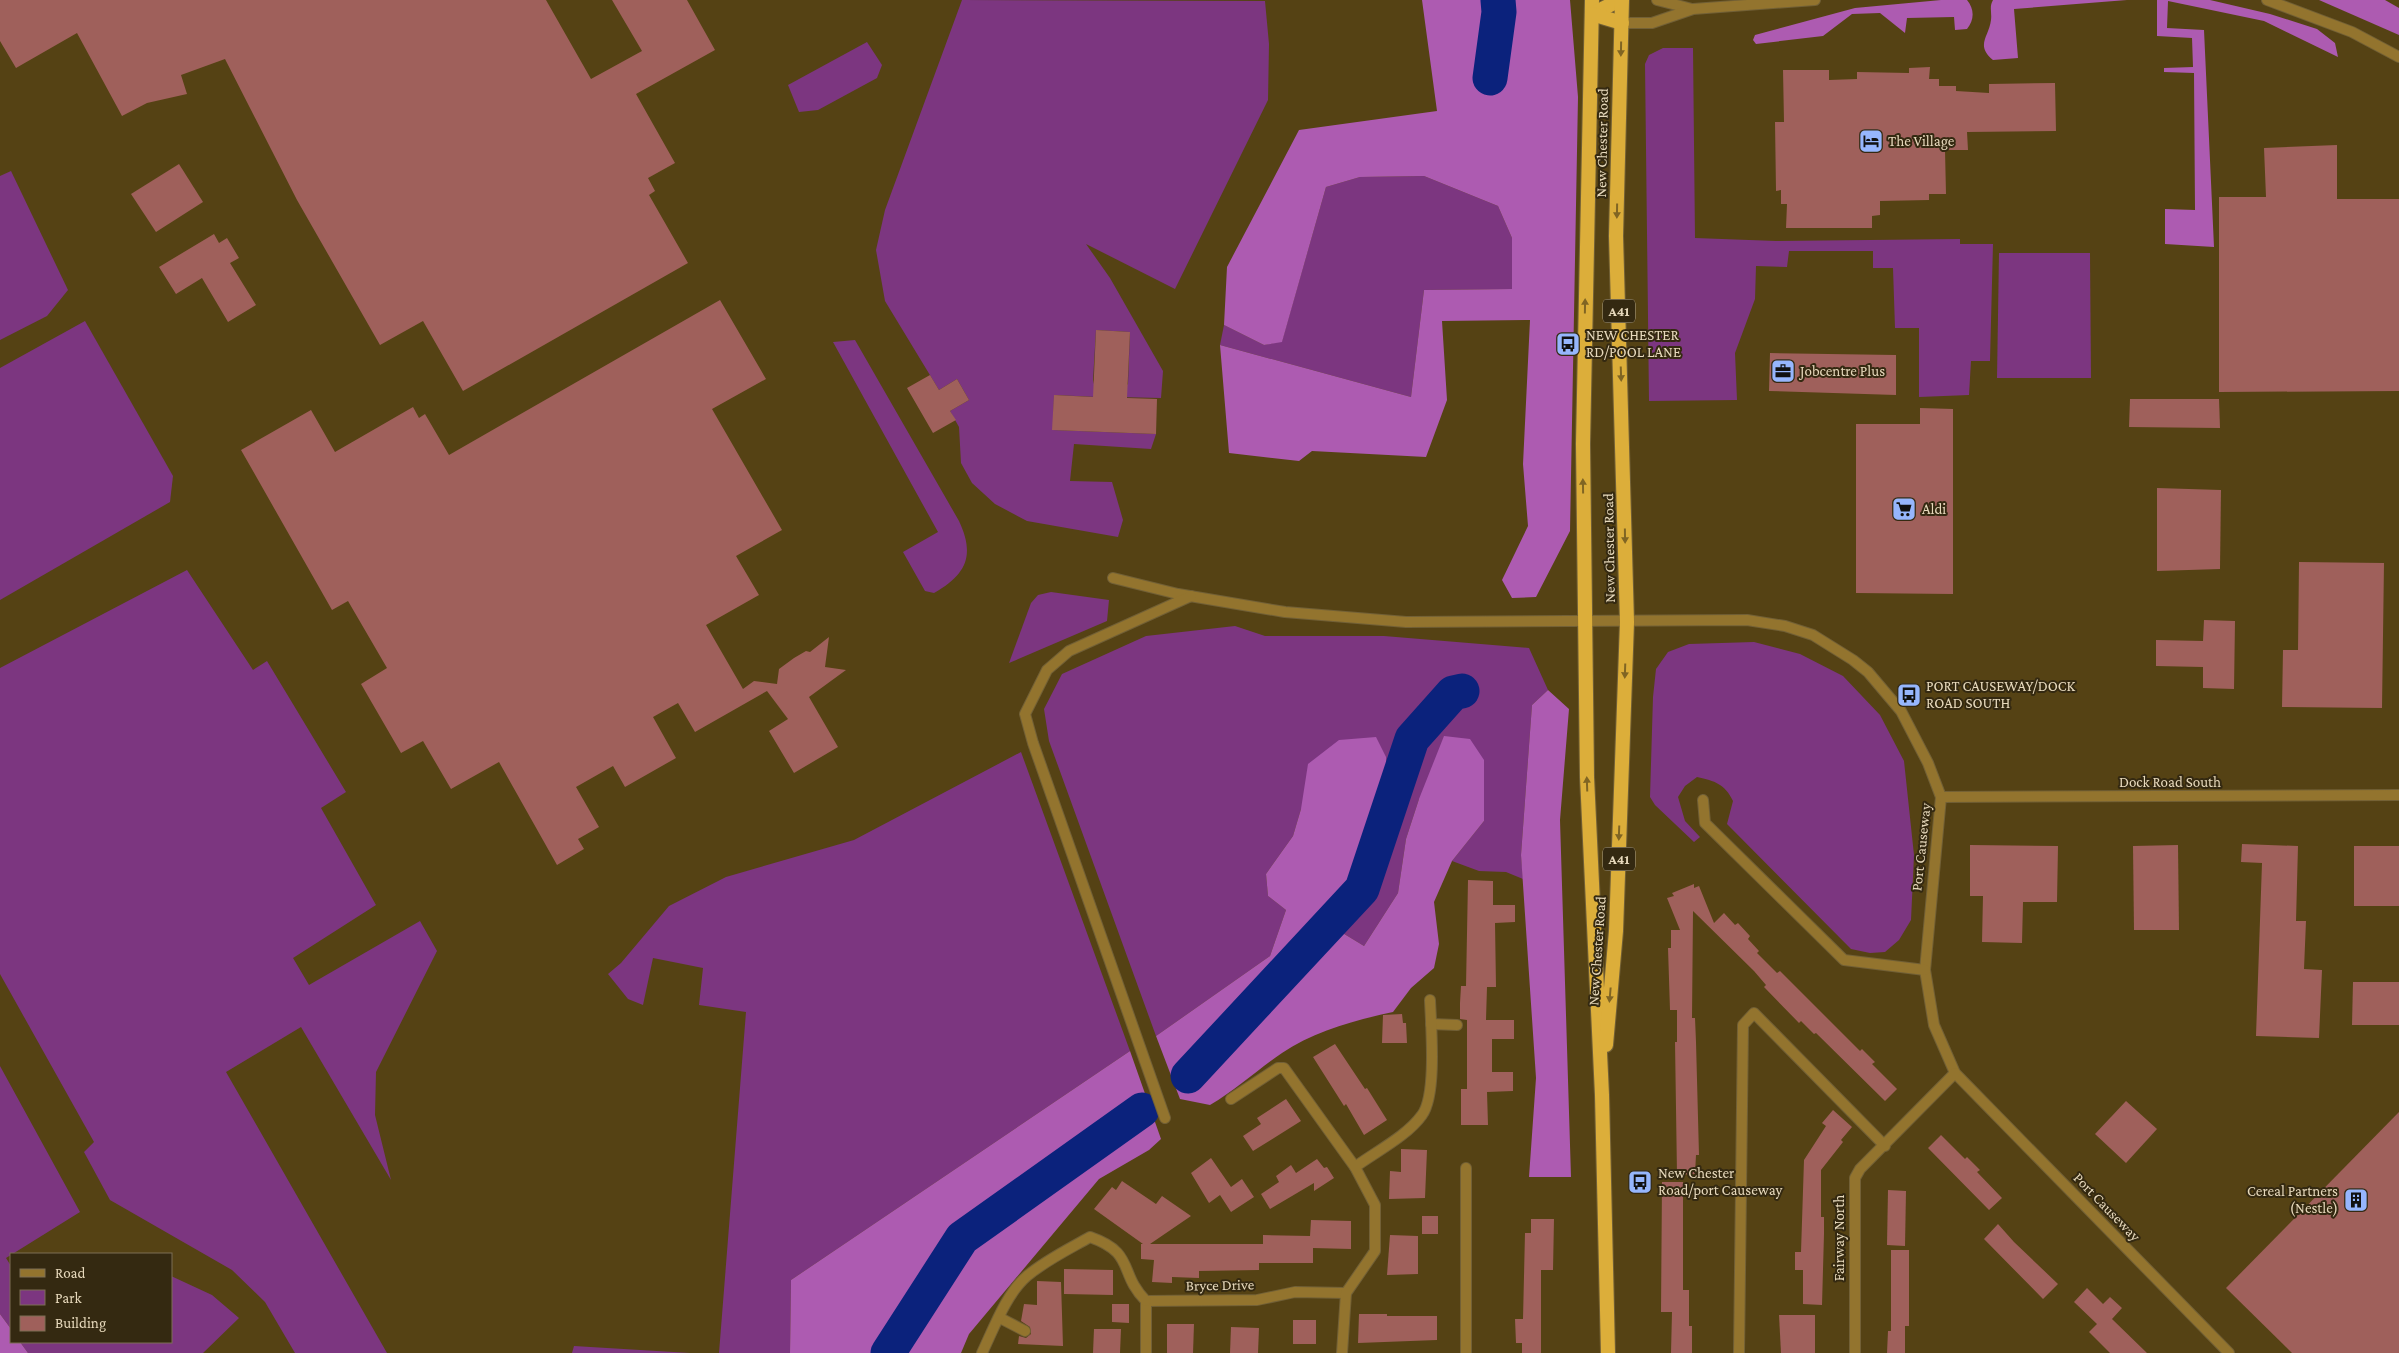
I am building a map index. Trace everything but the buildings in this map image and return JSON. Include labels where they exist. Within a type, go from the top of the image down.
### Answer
[{"type":"highway","name":"New Chester Road","points":[[1592,0],[1583,444],[1585,622],[1587,777],[1602,1095],[1608,1353]]},
{"type":"highway","name":"New Chester Road","points":[[1602,1095],[1616,931],[1627,622],[1616,236],[1621,0]]},
{"type":"highway","points":[[1592,14],[1621,0]]},
{"type":"highway","points":[[1592,14],[1622,23]]},
{"type":"highway","name":"New Chester Road","points":[[1603,1353],[1606,1317]]},
{"type":"street","points":[[1657,0],[1693,10]]},
{"type":"street","points":[[1622,23],[1652,22],[1693,10],[1815,0]]},
{"type":"street","points":[[2267,0],[2352,32],[2399,57]]},
{"type":"street","name":"Port Causeway","points":[[1113,578],[1192,596],[1285,612],[1406,622],[1747,620],[1785,626],[1813,635],[1853,660],[1886,692],[1900,712],[1928,763],[1941,797],[1925,970],[1934,1024],[1955,1073],[2229,1353]]},
{"type":"street","points":[[1165,1118],[1036,752],[1025,714],[1047,670],[1069,651],[1192,596]]},
{"type":"street","name":"Dock Road South","points":[[1941,797],[2399,795]]},
{"type":"street","points":[[1703,800],[1705,823],[1844,960],[1925,970]]},
{"type":"street","points":[[1355,1167],[1413,1126],[1424,1113],[1428,1099],[1432,1067],[1430,1000]]},
{"type":"street","points":[[1739,1353],[1743,1025],[1754,1013],[1884,1146]]},
{"type":"street","points":[[1431,1024],[1457,1025]]},
{"type":"street","points":[[1231,1099],[1278,1068],[1284,1068],[1355,1167],[1376,1205],[1375,1251],[1346,1293],[1342,1353]]},
{"type":"street","name":"Fairway North","points":[[1855,1353],[1853,1189],[1855,1178],[1860,1169],[1955,1073]]},
{"type":"street","points":[[1466,1168],[1466,1353]]},
{"type":"street","points":[[982,1353],[1013,1293],[1026,1276],[1054,1257],[1090,1237],[1106,1242],[1121,1255],[1130,1281],[1146,1301],[1146,1353]]},
{"type":"street","name":"Bryce Drive","points":[[1146,1301],[1257,1300],[1295,1292],[1346,1293]]},
{"type":"street","points":[[1000,1318],[1025,1331]]},
{"type":"green space","points":[[962,0],[1265,1],[1269,44],[1268,100],[1175,289],[1086,244],[1110,278],[1163,371],[1161,398],[1116,397],[1128,384],[1130,332],[1096,330],[1093,380],[1097,397],[1054,395],[1053,430],[1156,434],[1151,449],[1074,444],[1070,481],[1112,482],[1123,520],[1118,537],[1027,521],[995,504],[972,483],[961,463],[959,427],[950,411],[969,400],[957,379],[939,390],[885,301],[876,250],[885,210]]},
{"type":"green space","points":[[867,42],[882,65],[877,78],[818,110],[799,112],[788,85]]},
{"type":"green space","points":[[1663,48],[1693,48],[1695,238],[1776,241],[1960,239],[1960,244],[1993,244],[1990,361],[1971,361],[1969,395],[1919,397],[1919,328],[1895,328],[1893,268],[1873,268],[1873,251],[1789,251],[1787,267],[1756,266],[1755,299],[1735,353],[1737,400],[1649,401],[1645,64],[1649,55]]},
{"type":"green space","points":[[11,171],[68,290],[47,316],[0,340],[0,176]]},
{"type":"green space","points":[[1424,176],[1498,206],[1512,238],[1512,289],[1424,290],[1411,397],[1220,345],[1224,325],[1264,345],[1282,341],[1326,187],[1360,177]]},
{"type":"green space","points":[[1999,253],[2090,253],[2091,378],[1997,378]]},
{"type":"green space","points":[[85,321],[173,476],[170,502],[0,600],[0,368]]},
{"type":"green space","points":[[855,340],[959,521],[964,533],[967,554],[961,571],[954,579],[934,593],[925,591],[903,552],[938,532],[833,342]]},
{"type":"green space","points":[[187,570],[253,670],[267,661],[346,792],[321,808],[376,905],[293,958],[309,985],[420,921],[437,951],[376,1072],[375,1115],[391,1180],[301,1027],[226,1072],[387,1353],[295,1353],[265,1302],[232,1270],[110,1200],[84,1152],[94,1142],[0,974],[0,668]]},
{"type":"green space","points":[[1051,592],[1109,600],[1107,621],[1009,663],[1031,603],[1038,595]]},
{"type":"green space","points":[[1235,626],[1265,636],[1384,636],[1529,648],[1548,690],[1532,705],[1521,855],[1523,879],[1506,872],[1479,871],[1452,861],[1484,821],[1419,799],[1406,839],[1398,893],[1364,946],[1341,932],[1371,865],[1387,812],[1386,757],[1301,809],[1293,836],[1266,874],[1268,896],[1286,910],[1270,956],[1156,1036],[1049,741],[1044,709],[1062,674],[1146,636]]},
{"type":"green space","points":[[1754,642],[1800,654],[1843,676],[1880,715],[1904,761],[1914,855],[1911,920],[1899,940],[1885,952],[1870,953],[1851,949],[1727,824],[1733,801],[1727,791],[1719,784],[1697,777],[1685,786],[1678,797],[1685,821],[1700,837],[1694,842],[1655,805],[1650,797],[1653,697],[1656,669],[1668,652],[1689,644]]},
{"type":"green space","points":[[1021,752],[1130,1051],[791,1280],[790,1353],[719,1353],[746,1012],[699,1005],[703,968],[653,958],[643,1005],[628,999],[608,974],[621,963],[669,906],[726,877],[854,840]]},
{"type":"green space","points":[[0,1066],[80,1212],[14,1253],[10,1253],[10,1256],[6,1258],[10,1264],[10,1328],[0,1314]]},
{"type":"green space","points":[[172,1276],[212,1295],[239,1318],[203,1353],[28,1353],[21,1343],[172,1343]]},
{"type":"green space","points":[[574,1346],[690,1353],[572,1353]]},
{"type":"shaded area","points":[[1422,0],[1488,0],[1482,75],[1510,46],[1506,0],[1570,0],[1578,97],[1570,531],[1536,597],[1512,598],[1502,580],[1528,526],[1523,464],[1530,320],[1442,321],[1447,400],[1426,457],[1312,451],[1299,461],[1229,453],[1220,345],[1411,397],[1424,290],[1512,289],[1512,238],[1498,206],[1424,176],[1360,177],[1326,187],[1282,342],[1264,345],[1224,325],[1227,267],[1299,130],[1437,111]]},
{"type":"shaded area","points":[[1941,0],[1967,0],[1973,15],[1967,29],[1955,30],[1954,17],[1907,18],[1905,33],[1880,13],[1852,14],[1823,36],[1756,44],[1753,40],[1755,35],[1855,8]]},
{"type":"shaded area","points":[[1993,0],[2127,0],[2014,9],[2018,58],[1993,60],[1985,50],[1984,41],[1990,26]]},
{"type":"shaded area","points":[[2157,0],[2210,0],[2270,14],[2317,29],[2335,43],[2338,57],[2264,21],[2168,1],[2167,28],[2204,30],[2214,247],[2165,244],[2165,209],[2195,210],[2194,73],[2164,72],[2164,68],[2193,67],[2192,38],[2157,36]]},
{"type":"shaded area","points":[[2319,0],[2385,0],[2399,8],[2399,35]]},
{"type":"shaded area","points":[[1548,690],[1569,709],[1560,820],[1571,1177],[1529,1177],[1536,1078],[1521,855],[1532,705]]},
{"type":"shaded area","points":[[1444,736],[1470,739],[1484,760],[1484,821],[1452,861],[1434,902],[1439,944],[1434,968],[1411,988],[1393,1012],[1321,1032],[1294,1045],[1210,1105],[1180,1099],[1156,1036],[1270,956],[1286,910],[1268,896],[1266,874],[1293,836],[1301,809],[1308,764],[1339,740],[1376,737],[1386,757],[1387,812],[1371,865],[1341,932],[1364,946],[1398,893],[1406,839],[1419,799]]},
{"type":"shaded area","points":[[1130,1051],[1161,1139],[1149,1150],[1099,1179],[969,1334],[961,1353],[790,1353],[791,1280]]},
{"type":"shaded area","points":[[0,1314],[10,1328],[10,1343],[21,1343],[28,1353],[0,1353]]},
{"type":"waterway","points":[[1490,78],[1499,12],[1498,0]]},
{"type":"waterway","points":[[1188,1076],[1362,889],[1412,739],[1453,693],[1462,691]]},
{"type":"waterway","points":[[888,1353],[962,1238],[1142,1110]]},
{"type":"place","name":"The Village","points":[[1871,141]]},
{"type":"place","name":"NEW CHESTER RD/POOL LANE","points":[[1568,344]]},
{"type":"place","name":"Jobcentre Plus","points":[[1783,371]]},
{"type":"place","name":"Aldi","points":[[1904,509]]},
{"type":"place","name":"PORT CAUSEWAY/DOCK ROAD SOUTH","points":[[1909,695]]},
{"type":"place","name":"New Chester Road/port Causeway","points":[[1640,1182]]},
{"type":"place","name":"Cereal Partners (Nestle)","points":[[2356,1200]]}]
